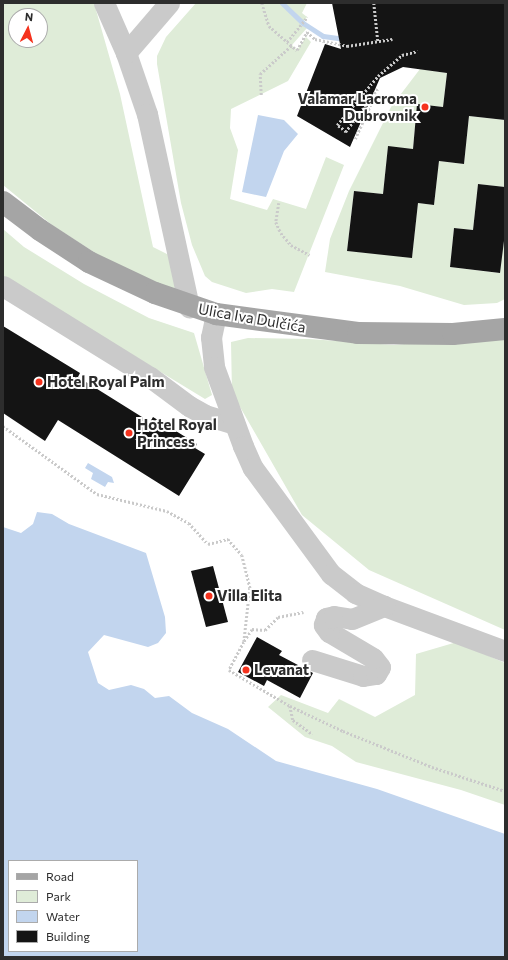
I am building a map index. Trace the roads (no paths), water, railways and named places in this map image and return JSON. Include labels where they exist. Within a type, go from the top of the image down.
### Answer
[{"type":"main road","name":"Ulica Iva Dulčića","points":[[3,202],[40,230],[89,262],[155,294],[216,314],[358,333],[437,334],[505,329]]},
{"type":"street","points":[[104,3],[126,53],[147,114],[189,306]]},
{"type":"street","points":[[126,53],[169,3]]},
{"type":"street","points":[[3,286],[154,380],[194,409],[218,420],[235,424]]},
{"type":"street","points":[[216,314],[212,352],[214,367],[253,468],[331,574],[355,593],[384,606],[505,652]]},
{"type":"street","points":[[312,660],[363,676],[376,674],[380,667],[373,658],[329,632],[324,626],[326,618],[334,616],[352,619],[384,606]]},
{"type":"water","points":[[258,115],[284,120],[298,134],[284,151],[266,197],[242,192]]},
{"type":"water","points":[[88,463],[112,477],[114,483],[108,482],[105,487],[91,479],[93,473],[85,468]]},
{"type":"water","points":[[37,512],[52,514],[69,524],[146,553],[165,617],[166,633],[158,643],[148,647],[104,635],[88,652],[98,683],[109,690],[131,685],[144,689],[155,698],[169,696],[192,713],[228,729],[276,761],[377,789],[505,834],[505,957],[3,957],[3,527],[21,533],[33,524]]},
{"type":"waterway","points":[[282,3],[303,23],[323,36],[345,39]]},
{"type":"place","name":"Valamar Lacroma Dubrovnik","points":[[425,107]]},
{"type":"place","name":"Hotel Royal Palm","points":[[39,382]]},
{"type":"place","name":"Hotel Royal Princess","points":[[129,433]]},
{"type":"place","name":"Villa Elita","points":[[209,596]]},
{"type":"place","name":"Levanat","points":[[246,670]]}]
